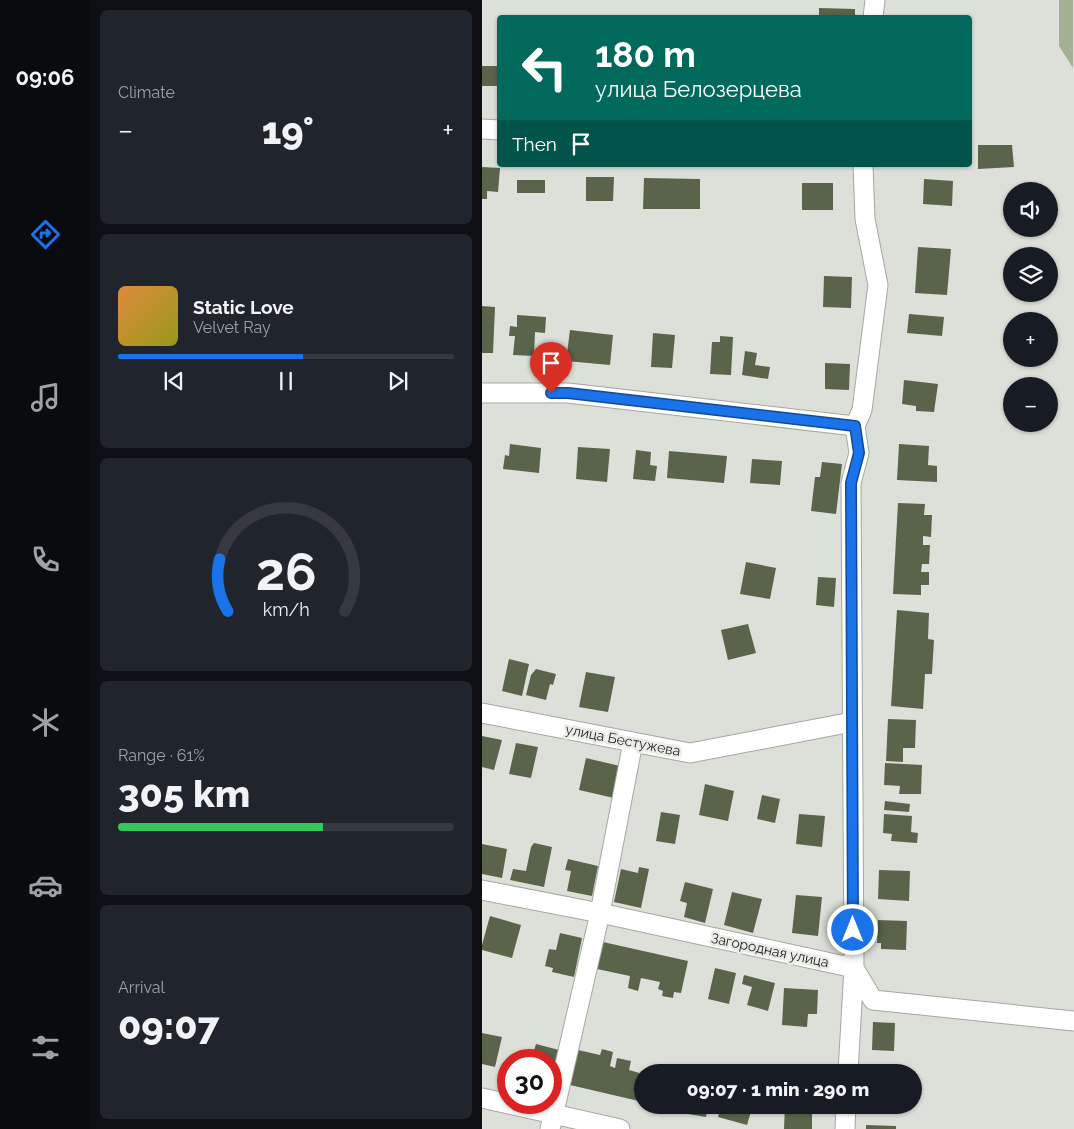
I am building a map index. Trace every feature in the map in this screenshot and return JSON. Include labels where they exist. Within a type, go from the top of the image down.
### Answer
[{"type":"street","points":[[874,0],[874,15]]},
{"type":"street","points":[[482,129],[497,130]]},
{"type":"street","points":[[848,1064],[854,968],[851,483],[859,453],[855,426],[862,410],[878,285],[865,219],[863,167]]},
{"type":"street","points":[[482,393],[568,393],[855,426]]},
{"type":"street","name":"улица Бестужева","points":[[482,713],[690,753],[852,722]]},
{"type":"street","points":[[552,1121],[600,913],[633,742]]},
{"type":"street","name":"Загородная улица","points":[[482,890],[600,913],[854,968]]},
{"type":"street","points":[[854,968],[873,1000],[1074,1021]]},
{"type":"street","points":[[482,1098],[552,1121],[620,1129]]},
{"type":"street","points":[[845,1129],[846,1114]]},
{"type":"green space","points":[[1059,0],[1073,0],[1073,68],[1059,46]]},
{"type":"building","points":[[819,8],[855,9],[855,15],[819,15]]},
{"type":"building","points":[[482,66],[497,66],[497,86],[482,86]]},
{"type":"building","points":[[978,145],[1012,145],[1014,167],[978,169]]},
{"type":"building","points":[[482,167],[500,168],[498,192],[487,191],[487,199],[482,199]]},
{"type":"building","points":[[586,177],[614,177],[613,201],[586,201]]},
{"type":"building","points":[[644,178],[700,179],[700,209],[643,209]]},
{"type":"building","points":[[924,179],[953,181],[952,206],[923,204]]},
{"type":"building","points":[[517,180],[545,180],[545,193],[517,193]]},
{"type":"building","points":[[802,183],[833,183],[833,210],[802,210]]},
{"type":"building","points":[[918,247],[951,249],[947,295],[915,293]]},
{"type":"building","points":[[824,276],[852,277],[851,308],[823,307]]},
{"type":"building","points":[[482,306],[495,307],[493,353],[482,353]]},
{"type":"building","points":[[909,314],[944,317],[942,336],[907,333]]},
{"type":"building","points":[[517,315],[546,317],[545,333],[535,332],[534,356],[513,355],[515,336],[509,336],[510,326],[517,327]]},
{"type":"building","points":[[570,330],[613,335],[610,365],[566,361]]},
{"type":"building","points":[[653,333],[675,335],[672,368],[651,367]]},
{"type":"building","points":[[720,336],[733,337],[731,375],[710,374],[712,342],[720,342]]},
{"type":"building","points":[[745,351],[757,353],[755,365],[770,367],[768,379],[742,375]]},
{"type":"building","points":[[825,363],[850,364],[849,390],[825,389]]},
{"type":"building","points":[[904,380],[938,384],[934,412],[916,411],[916,406],[902,404]]},
{"type":"building","points":[[510,444],[541,448],[539,473],[503,469],[505,455],[509,456]]},
{"type":"building","points":[[899,444],[929,446],[928,465],[937,466],[937,482],[897,480]]},
{"type":"building","points":[[578,447],[610,449],[607,482],[576,479]]},
{"type":"building","points":[[636,450],[651,452],[650,465],[657,466],[655,481],[633,479]]},
{"type":"building","points":[[669,451],[727,456],[724,483],[667,478]]},
{"type":"building","points":[[752,459],[782,461],[780,485],[750,483]]},
{"type":"building","points":[[822,462],[842,464],[836,514],[811,511],[815,477],[820,477]]},
{"type":"building","points":[[898,503],[925,504],[924,515],[932,515],[931,537],[923,536],[923,545],[930,545],[929,564],[922,564],[921,572],[929,572],[929,585],[921,585],[921,595],[893,594]]},
{"type":"building","points":[[746,562],[776,568],[770,599],[740,594]]},
{"type":"building","points":[[818,577],[836,578],[834,607],[816,605]]},
{"type":"building","points":[[897,610],[929,613],[928,639],[934,640],[932,674],[925,674],[923,709],[891,706]]},
{"type":"building","points":[[748,624],[756,653],[728,660],[721,630]]},
{"type":"building","points":[[509,659],[529,664],[522,696],[502,691]]},
{"type":"building","points":[[536,669],[556,674],[553,685],[550,684],[546,700],[526,695],[531,675]]},
{"type":"building","points":[[586,672],[615,677],[608,712],[579,707]]},
{"type":"building","points":[[888,719],[916,720],[915,748],[903,748],[903,762],[886,761]]},
{"type":"building","points":[[482,736],[502,740],[494,770],[482,767]]},
{"type":"building","points":[[516,743],[538,747],[531,778],[509,774]]},
{"type":"building","points":[[586,758],[620,766],[614,798],[579,790]]},
{"type":"building","points":[[885,763],[922,765],[921,794],[899,794],[900,786],[884,785]]},
{"type":"building","points":[[705,784],[734,791],[728,821],[699,815]]},
{"type":"building","points":[[762,795],[780,799],[775,823],[757,819]]},
{"type":"building","points":[[885,801],[910,804],[909,812],[884,810]]},
{"type":"building","points":[[661,812],[680,815],[675,844],[656,841]]},
{"type":"building","points":[[799,814],[825,816],[822,847],[796,844]]},
{"type":"building","points":[[884,814],[912,816],[911,832],[918,833],[917,843],[891,841],[892,834],[883,833]]},
{"type":"building","points":[[534,843],[552,847],[544,887],[510,880],[513,869],[526,871],[531,847]]},
{"type":"building","points":[[482,844],[507,849],[502,878],[482,874]]},
{"type":"building","points":[[568,859],[598,866],[592,896],[567,891],[571,871],[565,870]]},
{"type":"building","points":[[639,867],[649,869],[641,908],[614,902],[621,869],[638,873]]},
{"type":"building","points":[[879,870],[910,871],[909,901],[878,899]]},
{"type":"building","points":[[685,882],[713,889],[705,923],[684,917],[687,903],[680,901]]},
{"type":"building","points":[[732,892],[762,899],[753,933],[724,925]]},
{"type":"building","points":[[796,895],[822,897],[818,936],[792,933]]},
{"type":"building","points":[[490,916],[521,925],[512,958],[482,950]]},
{"type":"building","points":[[878,920],[907,921],[906,950],[881,949],[881,943],[877,943]]},
{"type":"building","points":[[560,933],[582,938],[574,977],[552,972],[553,968],[545,966],[549,949],[556,950]]},
{"type":"building","points":[[603,942],[688,961],[681,993],[674,992],[673,998],[662,996],[663,991],[658,989],[660,982],[641,978],[638,991],[628,988],[630,976],[597,969]]},
{"type":"building","points":[[715,968],[736,973],[729,1004],[708,999]]},
{"type":"building","points":[[744,975],[775,983],[768,1011],[747,1005],[752,987],[742,984]]},
{"type":"building","points":[[784,988],[818,990],[817,1014],[808,1014],[807,1027],[782,1025]]},
{"type":"building","points":[[873,1022],[895,1023],[894,1051],[872,1050]]},
{"type":"building","points":[[482,1033],[502,1037],[499,1049],[497,1049],[495,1067],[482,1064]]},
{"type":"building","points":[[536,1044],[555,1049],[534,1049]]},
{"type":"building","points":[[602,1049],[613,1052],[610,1066],[615,1068],[617,1058],[631,1061],[629,1070],[634,1071],[634,1100],[570,1085],[578,1050],[600,1055]]},
{"type":"building","points":[[688,1114],[706,1114],[706,1117]]},
{"type":"building","points":[[719,1114],[750,1114],[747,1125],[718,1117]]},
{"type":"building","points":[[785,1114],[812,1114],[812,1129],[784,1129]]},
{"type":"building","points":[[866,1125],[896,1126],[896,1129],[866,1129]]},
{"type":"route","points":[[551,393],[568,393],[855,426],[859,453],[851,483],[853,930]]}]
